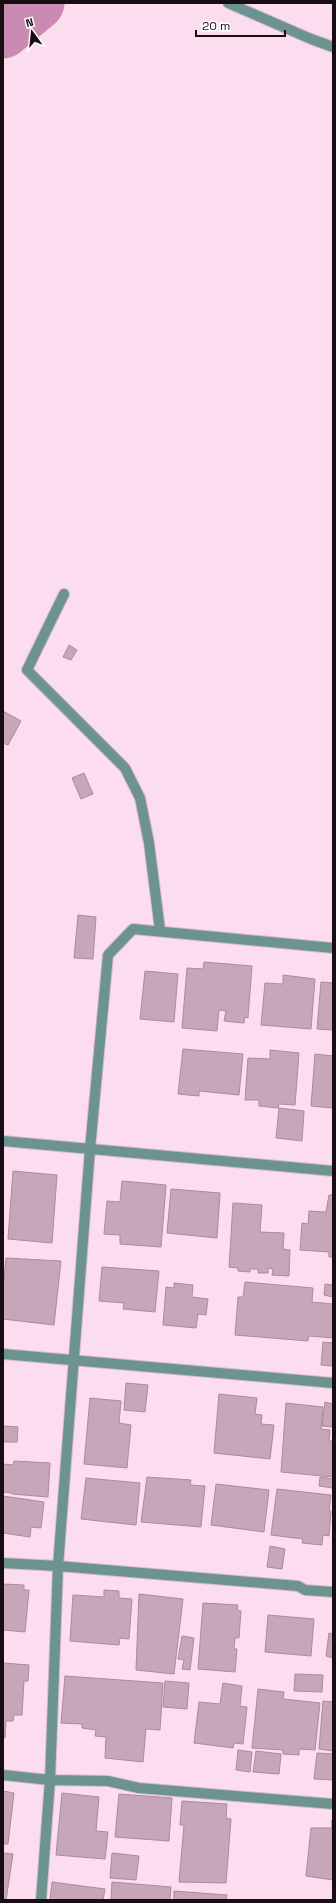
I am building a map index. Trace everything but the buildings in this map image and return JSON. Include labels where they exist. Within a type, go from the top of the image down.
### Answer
[{"type":"street","points":[[228,3],[311,40],[333,47]]},
{"type":"street","points":[[64,594],[28,670],[125,768],[140,798],[150,842],[160,930]]},
{"type":"street","points":[[41,1900],[50,1780],[58,1566],[90,1149],[108,956],[133,929],[160,930],[333,948]]},
{"type":"street","points":[[3,1141],[333,1171]]},
{"type":"street","points":[[3,1354],[333,1383]]},
{"type":"street","points":[[3,1564],[58,1566],[298,1586],[305,1590],[333,1592]]},
{"type":"street","points":[[3,1775],[50,1780],[108,1781],[139,1788],[333,1804]]},
{"type":"waterway","points":[[3,32],[38,3]]}]
